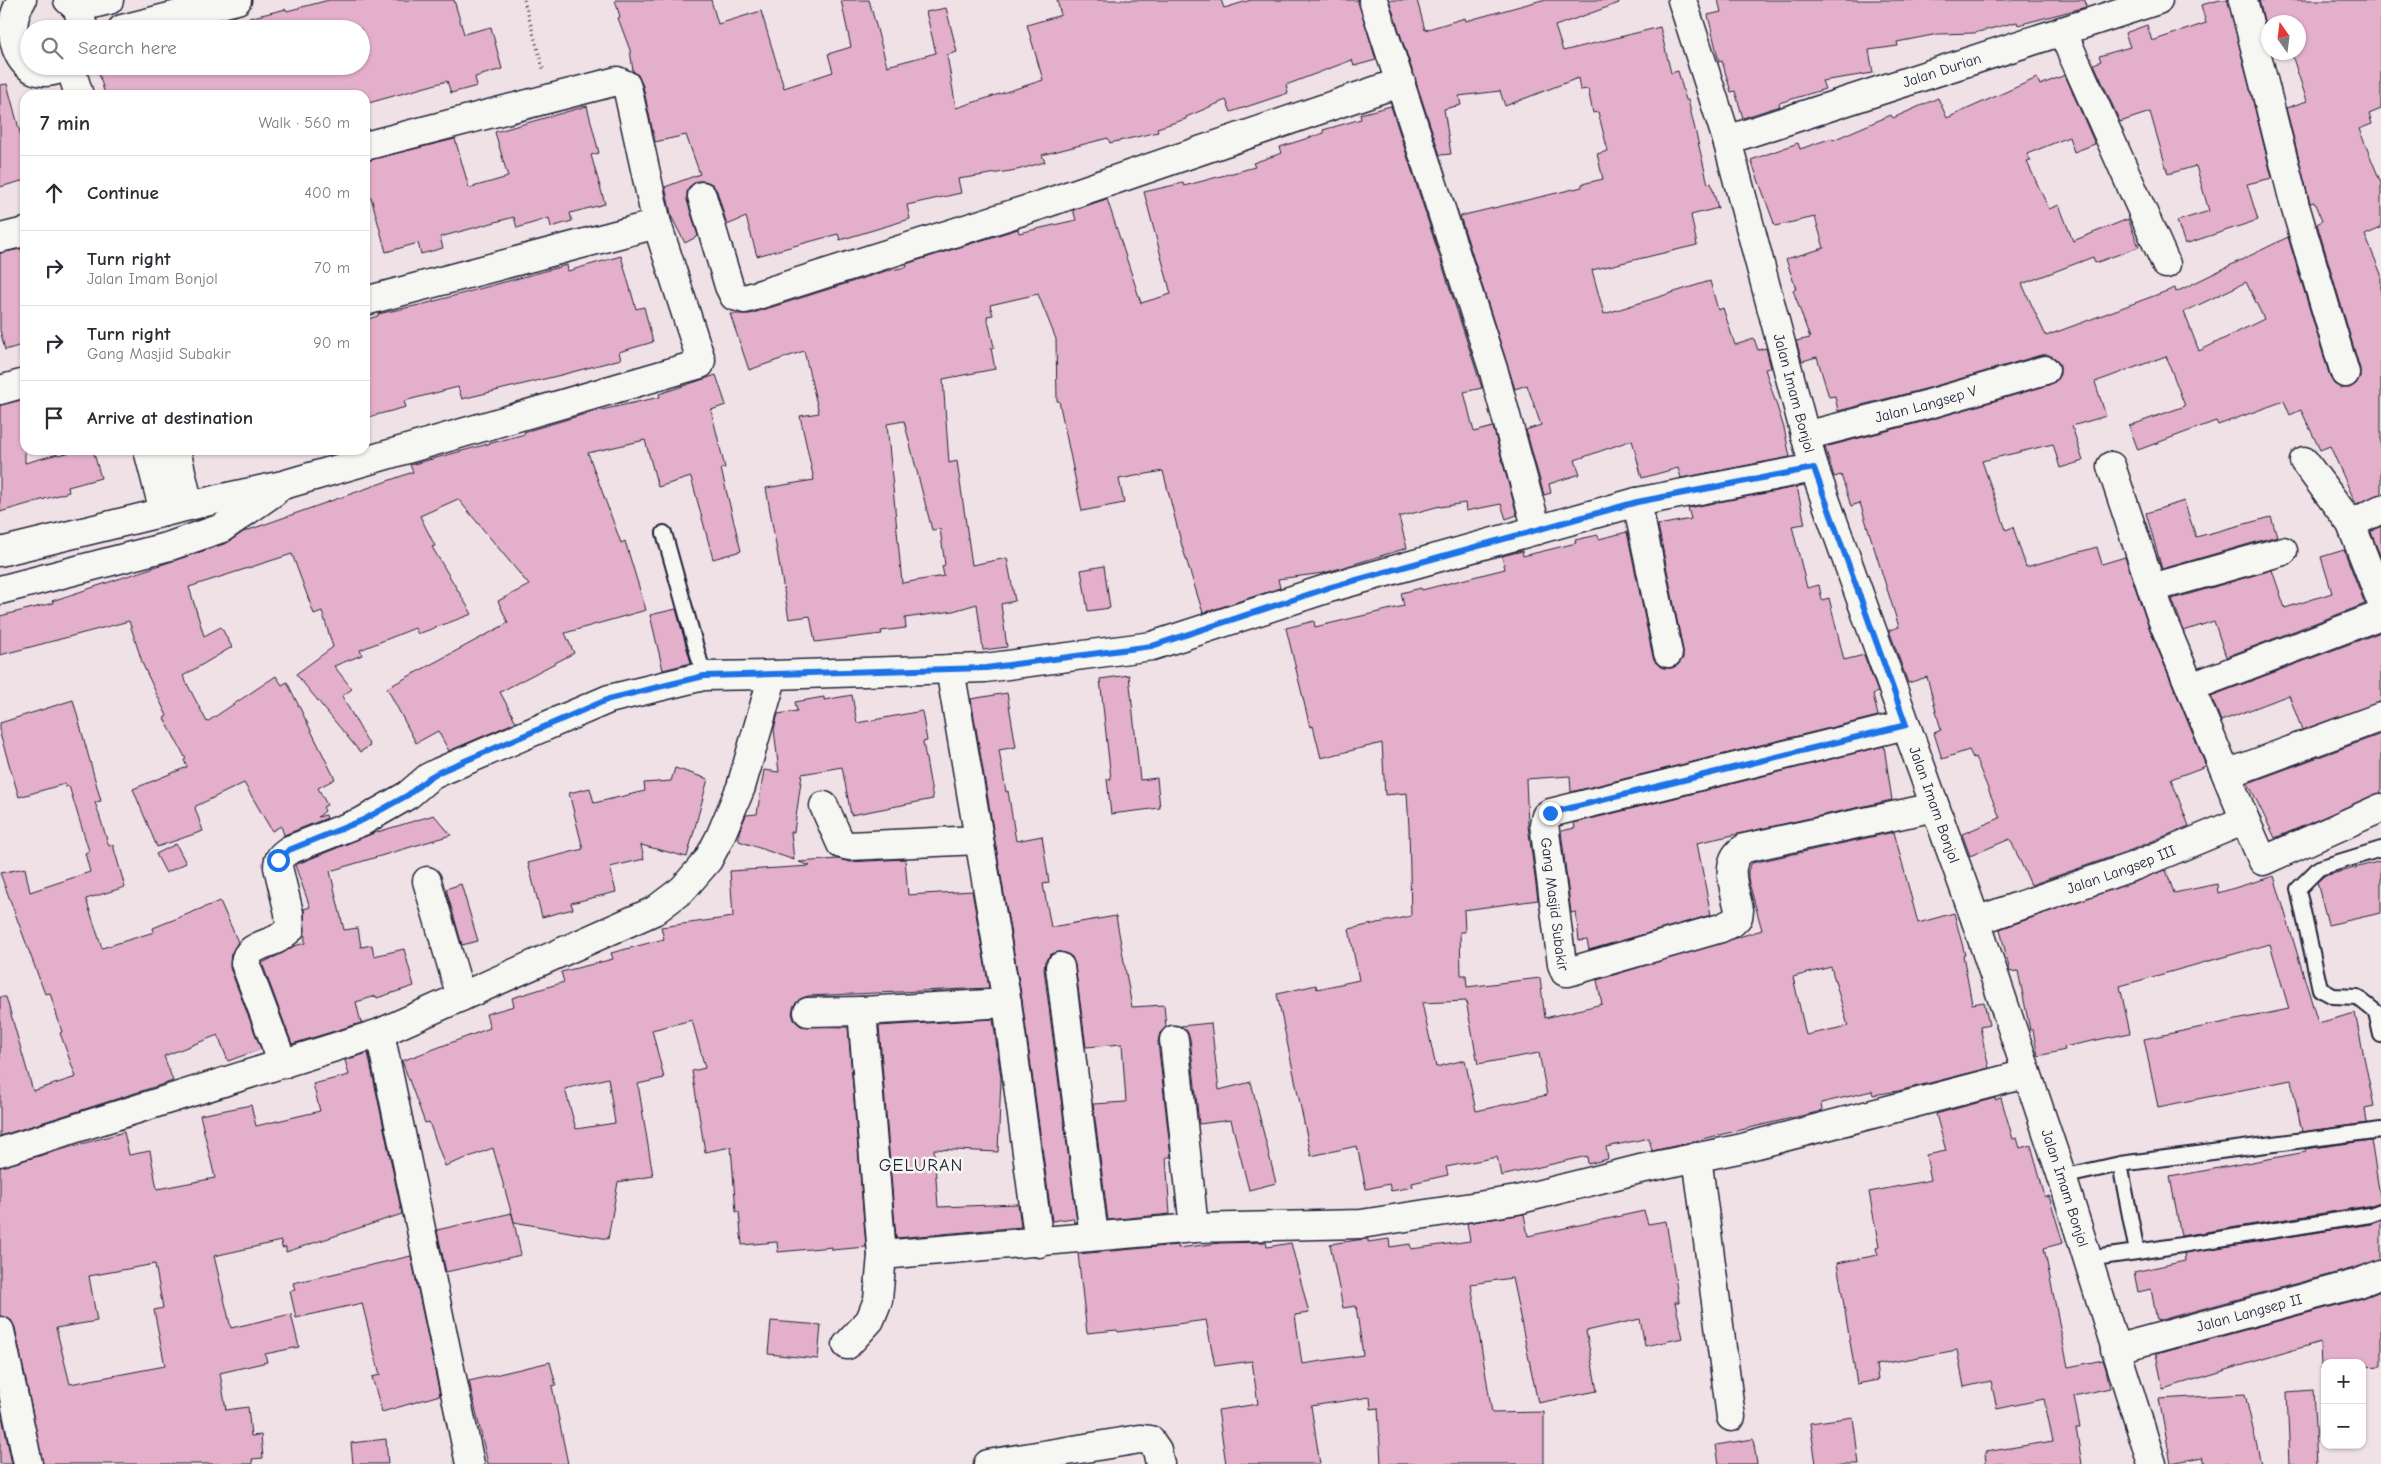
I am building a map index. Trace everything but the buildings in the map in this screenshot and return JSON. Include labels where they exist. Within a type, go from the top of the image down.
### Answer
[{"type":"street","points":[[76,12],[109,0]]},
{"type":"street","points":[[157,20],[236,0]]},
{"type":"street","points":[[1373,0],[1494,372],[1537,530]]},
{"type":"street","name":"Jalan Imam Bonjol","points":[[1682,0],[1727,140],[1814,468],[1976,921],[2062,1178],[2152,1464]]},
{"type":"street","name":"Jalan Durian","points":[[1727,140],[2158,0]]},
{"type":"street","points":[[2243,0],[2295,206],[2344,373]]},
{"type":"street","points":[[14,9],[5,33],[6,58],[20,64]]},
{"type":"street","points":[[2062,31],[2166,264]]},
{"type":"street","points":[[58,75],[74,90]]},
{"type":"street","points":[[0,552],[189,506],[283,486],[700,364],[701,360],[657,224],[626,85],[616,81],[370,145]]},
{"type":"street","points":[[702,196],[729,286],[734,296],[745,299],[1038,206],[1401,82]]},
{"type":"street","points":[[370,301],[657,224]]},
{"type":"street","points":[[0,238],[20,233]]},
{"type":"street","name":"Jalan Langsep V","points":[[1805,436],[1929,404],[2045,370]]},
{"type":"street","points":[[0,390],[20,384]]},
{"type":"street","points":[[152,455],[189,506],[222,528]]},
{"type":"street","points":[[177,455],[189,506]]},
{"type":"street","points":[[2304,461],[2351,524],[2381,601]]},
{"type":"street","points":[[2111,466],[2152,588],[2263,861],[2381,808]]},
{"type":"street","points":[[284,1064],[245,963],[245,957],[253,949],[280,938],[290,928],[289,913],[278,867],[278,860],[281,855],[363,820],[408,795],[439,772],[609,699],[704,676],[986,668],[1152,646],[1328,588],[1637,502],[1814,468]]},
{"type":"street","points":[[0,590],[170,546],[222,528],[283,486]]},
{"type":"street","points":[[1637,502],[1668,653]]},
{"type":"street","points":[[2351,524],[2381,509]]},
{"type":"street","points":[[2152,588],[2283,551]]},
{"type":"street","points":[[2191,687],[2381,615]]},
{"type":"street","points":[[950,669],[1007,1003],[1039,1243]]},
{"type":"street","points":[[0,1152],[380,1033],[654,911],[683,889],[708,860],[720,837],[741,787],[773,675]]},
{"type":"street","points":[[2228,774],[2381,717]]},
{"type":"street","name":"Gang Masjid Subakir","points":[[1906,725],[1550,813],[1546,816],[1544,824],[1562,964],[1565,972],[1708,932],[1732,922],[1740,910],[1731,866],[1734,856],[1745,848],[1935,807]]},
{"type":"street","points":[[824,806],[841,844],[849,846],[979,840]]},
{"type":"street","name":"Jalan Langsep III","points":[[1976,921],[2137,865],[2249,829]]},
{"type":"street","points":[[427,881],[461,997]]},
{"type":"street","points":[[1060,967],[1094,1236]]},
{"type":"street","points":[[808,1012],[1007,1003]]},
{"type":"street","points":[[847,1345],[870,1320],[878,1300],[882,1255],[862,1011]]},
{"type":"street","points":[[380,1033],[470,1464]]},
{"type":"street","points":[[1174,1040],[1194,1228]]},
{"type":"street","points":[[882,1255],[1039,1243],[1094,1236],[1194,1228],[1361,1224],[1517,1200],[1640,1169],[1697,1157],[2026,1074]]},
{"type":"street","points":[[1697,1157],[1731,1417]]},
{"type":"street","name":"Jalan Langsep II","points":[[2115,1349],[2360,1283],[2381,1274]]},
{"type":"street","points":[[0,1331],[28,1464]]},
{"type":"street","points":[[988,1464],[1140,1439],[1150,1440],[1156,1450],[1160,1464]]},
{"type":"lane","points":[[664,534],[704,676]]},
{"type":"lane","points":[[2381,849],[2319,868],[2298,888],[2320,989],[2333,996],[2357,997],[2376,1012],[2381,1035]]},
{"type":"lane","points":[[2062,1178],[2120,1164],[2381,1130]]},
{"type":"lane","points":[[2120,1164],[2137,1252]]},
{"type":"lane","points":[[2087,1259],[2370,1215],[2381,1211]]},
{"type":"path","points":[[524,0],[552,98]]},
{"type":"district","name":"GELURAN","points":[[921,1165]]},
{"type":"route","points":[[278,860],[281,855],[289,850],[363,820],[408,795],[439,772],[609,699],[704,676],[986,668],[1152,646],[1328,588],[1637,502],[1814,468],[1906,725],[1550,813]]}]
